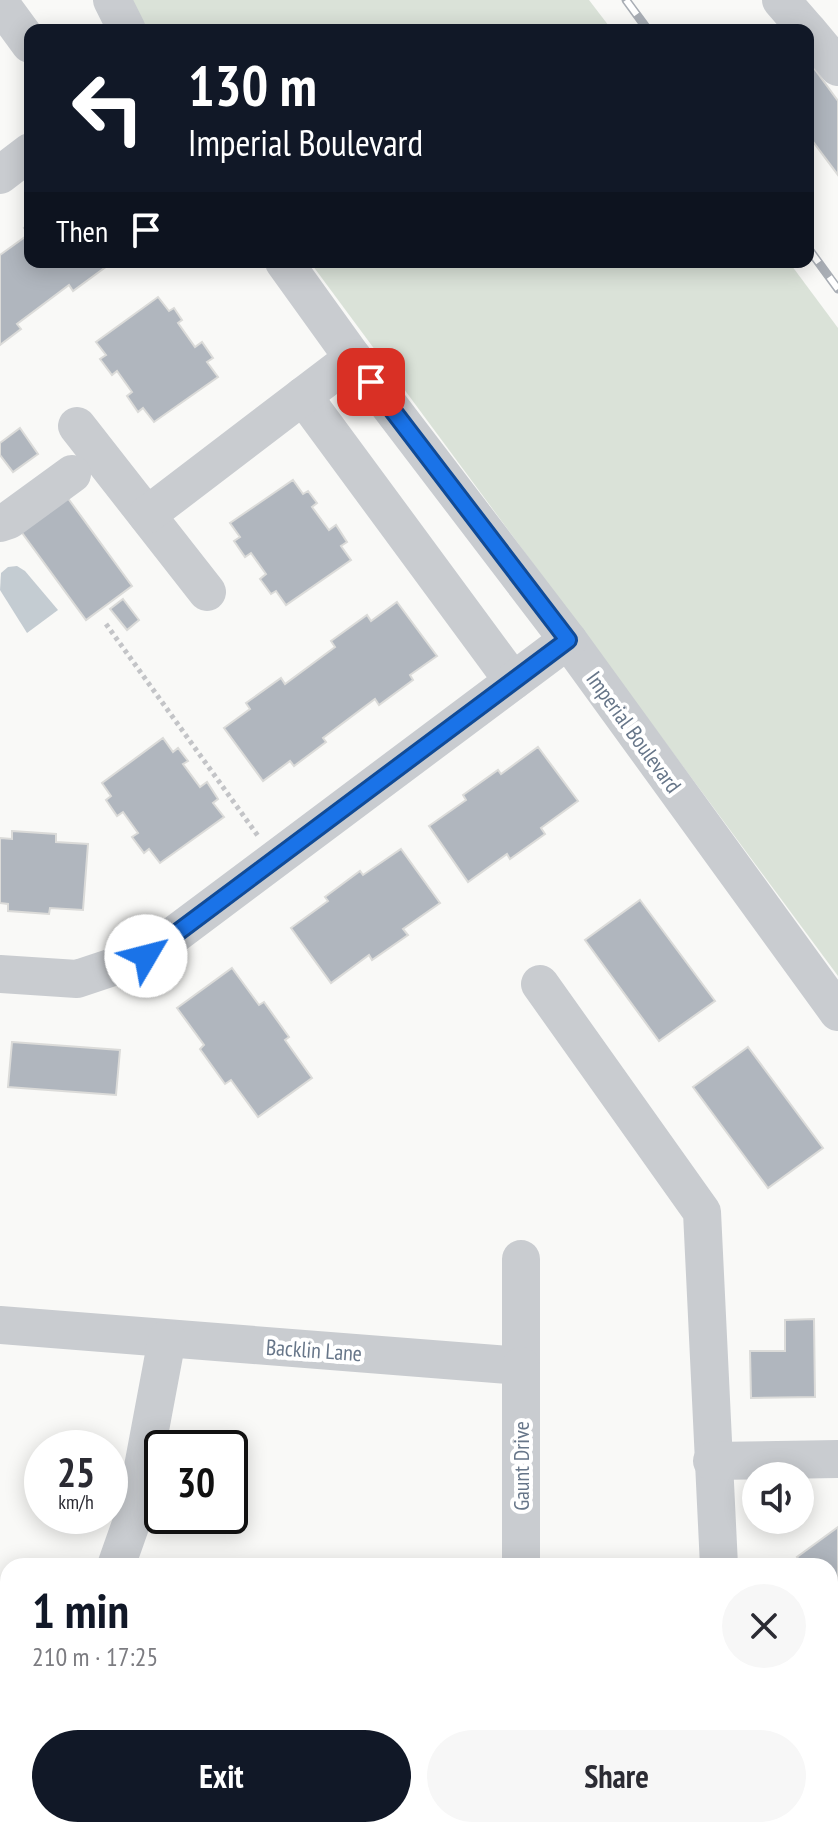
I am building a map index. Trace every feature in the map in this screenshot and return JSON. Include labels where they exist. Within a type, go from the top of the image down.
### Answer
[{"type":"street","points":[[112,0],[124,24]]},
{"type":"street","points":[[781,0],[803,24]]},
{"type":"street","points":[[0,3],[24,36]]},
{"type":"street","points":[[814,37],[838,67]]},
{"type":"street","points":[[0,175],[24,157]]},
{"type":"street","name":"Imperial Boulevard","points":[[288,268],[568,640],[838,1012]]},
{"type":"street","points":[[147,515],[353,358]]},
{"type":"street","points":[[303,396],[513,681]]},
{"type":"street","points":[[77,426],[207,592]]},
{"type":"street","points":[[5,510],[72,474]]},
{"type":"street","points":[[0,974],[77,979],[146,956],[568,640]]},
{"type":"street","points":[[540,984],[702,1212],[718,1558]]},
{"type":"street","points":[[521,1259],[521,1366]]},
{"type":"street","name":"Backlin Lane","points":[[0,1325],[521,1366]]},
{"type":"street","points":[[119,1558],[134,1515],[167,1339]]},
{"type":"street","name":"Gaunt Drive","points":[[521,1366],[521,1558]]},
{"type":"street","points":[[712,1461],[838,1459]]},
{"type":"path","points":[[106,624],[275,859]]},
{"type":"shaded area","points":[[125,0],[589,0],[607,24],[141,24]]},
{"type":"shaded area","points":[[314,268],[793,268],[838,328],[838,976]]},
{"type":"shaded area","points":[[17,566],[25,571],[58,610],[27,633],[0,590],[1,573],[8,567]]},
{"type":"building","points":[[814,68],[838,101],[838,175],[814,143]]},
{"type":"building","points":[[24,238],[24,268],[104,268],[73,291],[69,285],[17,324],[21,329],[0,345],[0,255]]},
{"type":"building","points":[[158,297],[169,311],[174,308],[182,320],[178,323],[195,347],[202,342],[213,358],[207,362],[218,377],[154,422],[143,408],[138,412],[127,396],[132,392],[117,371],[112,375],[100,359],[106,355],[96,342]]},
{"type":"building","points":[[20,428],[38,454],[13,472],[0,455],[0,443]]},
{"type":"building","points":[[293,480],[303,494],[308,491],[317,503],[312,507],[329,530],[336,525],[347,542],[341,546],[351,560],[286,605],[276,591],[271,594],[260,579],[266,574],[251,553],[245,557],[234,541],[240,537],[230,523]]},
{"type":"building","points":[[67,497],[132,586],[86,620],[20,530]]},
{"type":"building","points":[[123,599],[139,620],[127,630],[110,609]]},
{"type":"building","points":[[397,602],[437,656],[410,675],[413,680],[379,705],[375,699],[323,738],[326,742],[294,766],[290,761],[263,781],[224,728],[250,709],[246,703],[281,678],[285,684],[335,647],[331,641],[367,615],[371,621]]},
{"type":"building","points":[[163,738],[173,752],[178,748],[188,761],[183,764],[200,787],[207,782],[218,799],[213,803],[224,817],[160,863],[149,849],[144,853],[132,837],[138,833],[123,812],[117,816],[106,800],[111,796],[102,783]]},
{"type":"building","points":[[538,747],[578,801],[541,828],[545,834],[510,859],[507,854],[468,882],[429,826],[466,800],[463,795],[498,770],[501,774]]},
{"type":"building","points":[[12,831],[56,834],[56,842],[88,844],[83,910],[50,908],[49,914],[8,911],[8,904],[0,903],[0,838],[12,839]]},
{"type":"building","points":[[401,849],[440,903],[403,929],[408,935],[372,960],[369,955],[331,983],[291,928],[328,901],[325,897],[360,871],[363,875]]},
{"type":"building","points":[[640,900],[715,1001],[659,1041],[585,940]]},
{"type":"building","points":[[232,968],[259,1005],[264,1002],[289,1037],[285,1040],[312,1078],[258,1117],[231,1080],[225,1084],[200,1049],[204,1045],[177,1008]]},
{"type":"building","points":[[12,1042],[120,1050],[116,1095],[8,1087]]},
{"type":"building","points":[[748,1047],[823,1148],[768,1188],[693,1087]]},
{"type":"building","points":[[814,1319],[815,1397],[751,1398],[750,1351],[785,1351],[785,1320]]},
{"type":"building","points":[[838,1527],[838,1558],[797,1557]]},
{"type":"railway","points":[[626,0],[644,24]]},
{"type":"railway","points":[[814,256],[838,289]]},
{"type":"route","points":[[146,956],[568,640],[371,382]]}]
